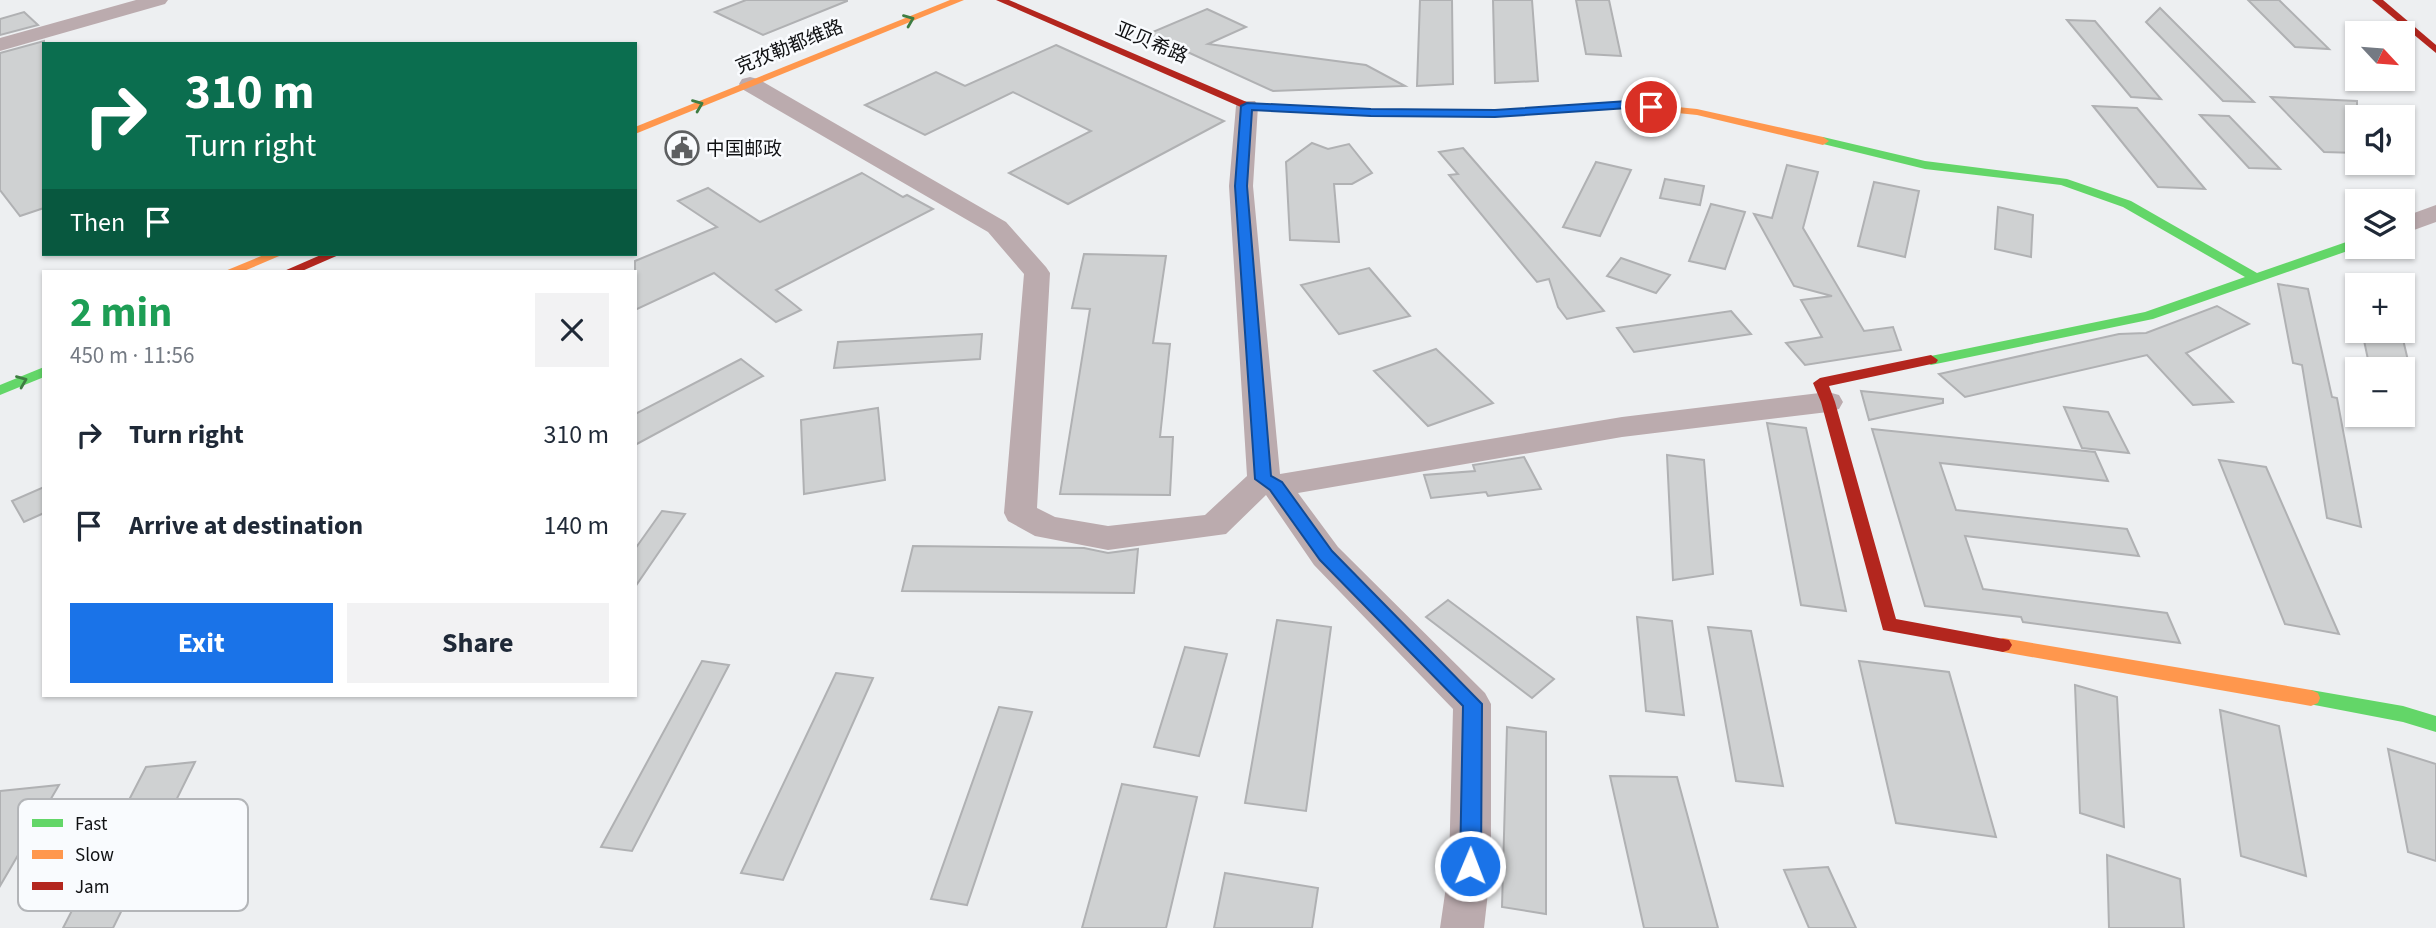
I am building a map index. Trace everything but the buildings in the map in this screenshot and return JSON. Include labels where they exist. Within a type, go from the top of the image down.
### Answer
[{"type":"street","points":[[0,46],[158,0]]},
{"type":"street","name":"克孜勒都维路","points":[[637,130],[959,0]]},
{"type":"street","name":"亚贝希路","points":[[1001,0],[1247,106]]},
{"type":"street","points":[[2377,0],[2436,50]]},
{"type":"street","points":[[750,84],[997,227],[1037,273],[1020,513],[1047,528],[1108,538],[1214,526],[1270,482],[1622,427],[1828,402]]},
{"type":"street","points":[[1462,928],[1470,866],[1472,704],[1326,556],[1270,482],[1241,186],[1247,106],[1371,113],[1495,113],[1628,105],[1697,112],[1925,165],[2063,181],[2127,204],[2256,278]]},
{"type":"street","points":[[2415,221],[2436,213]]},
{"type":"street","points":[[2345,247],[2148,316],[1819,383],[1828,402],[1889,625],[2403,714],[2436,724]]},
{"type":"street","points":[[235,270],[271,256]]},
{"type":"street","points":[[294,270],[329,256]]},
{"type":"street","points":[[0,390],[42,373]]},
{"type":"traffic: fast","points":[[1823,141],[1925,165],[2063,182],[2127,204],[2256,278]]},
{"type":"traffic: fast","points":[[1931,360],[2148,316],[2345,247]]},
{"type":"traffic: fast","points":[[0,390],[42,373]]},
{"type":"traffic: fast","points":[[2311,698],[2403,714],[2436,724]]},
{"type":"traffic: slow","points":[[637,130],[959,0]]},
{"type":"traffic: slow","points":[[1273,107],[1372,113],[1495,113],[1628,105],[1697,112],[1823,141]]},
{"type":"traffic: slow","points":[[235,270],[272,256]]},
{"type":"traffic: slow","points":[[2003,645],[2311,698]]},
{"type":"traffic: jam","points":[[1001,0],[1247,106],[1273,107]]},
{"type":"traffic: jam","points":[[2377,0],[2436,50]]},
{"type":"traffic: jam","points":[[294,270],[329,256]]},
{"type":"traffic: jam","points":[[1931,360],[1820,383],[1828,402],[1889,625],[2003,645]]},
{"type":"place","name":"中国邮政","points":[[682,148]]},
{"type":"route","points":[[1470,866],[1472,704],[1326,556],[1276,486],[1263,479],[1241,186],[1247,106],[1371,113],[1495,113],[1628,105],[1651,107]]}]
